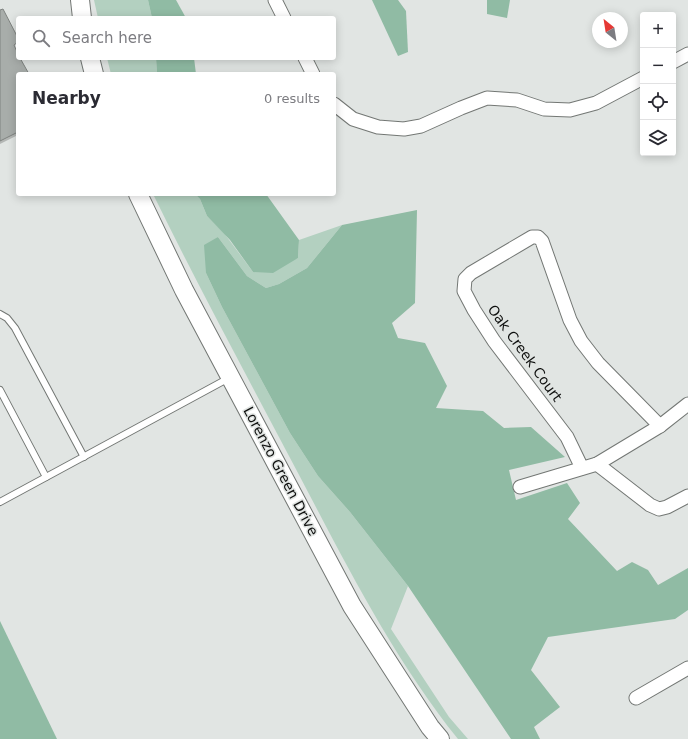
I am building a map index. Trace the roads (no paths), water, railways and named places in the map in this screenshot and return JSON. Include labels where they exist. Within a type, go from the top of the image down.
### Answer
[{"type":"main road","points":[[80,0],[82,16]]},
{"type":"main road","points":[[90,60],[94,72]]},
{"type":"main road","name":"Lorenzo Green Drive","points":[[139,196],[184,290],[352,606],[430,727],[440,739]]},
{"type":"street","points":[[275,0],[283,16]]},
{"type":"street","points":[[676,60],[688,54]]},
{"type":"street","points":[[306,60],[312,72]]},
{"type":"street","points":[[336,106],[353,119],[378,127],[404,129],[421,126],[487,98],[517,100],[544,109],[570,110],[596,103],[640,80]]},
{"type":"street","name":"Oak Creek Court","points":[[582,468],[567,436],[494,341],[474,310],[464,291],[465,279],[471,273],[532,237],[538,237],[542,241],[570,320],[581,341],[598,363],[660,426]]},
{"type":"street","points":[[520,487],[597,464],[660,426],[688,404]]},
{"type":"street","points":[[597,464],[650,505],[659,509],[667,507],[688,496]]},
{"type":"street","points":[[636,698],[688,668]]},
{"type":"lane","points":[[0,314],[7,318],[15,328],[84,457]]},
{"type":"lane","points":[[0,502],[230,377]]},
{"type":"lane","points":[[0,390],[46,477]]}]
